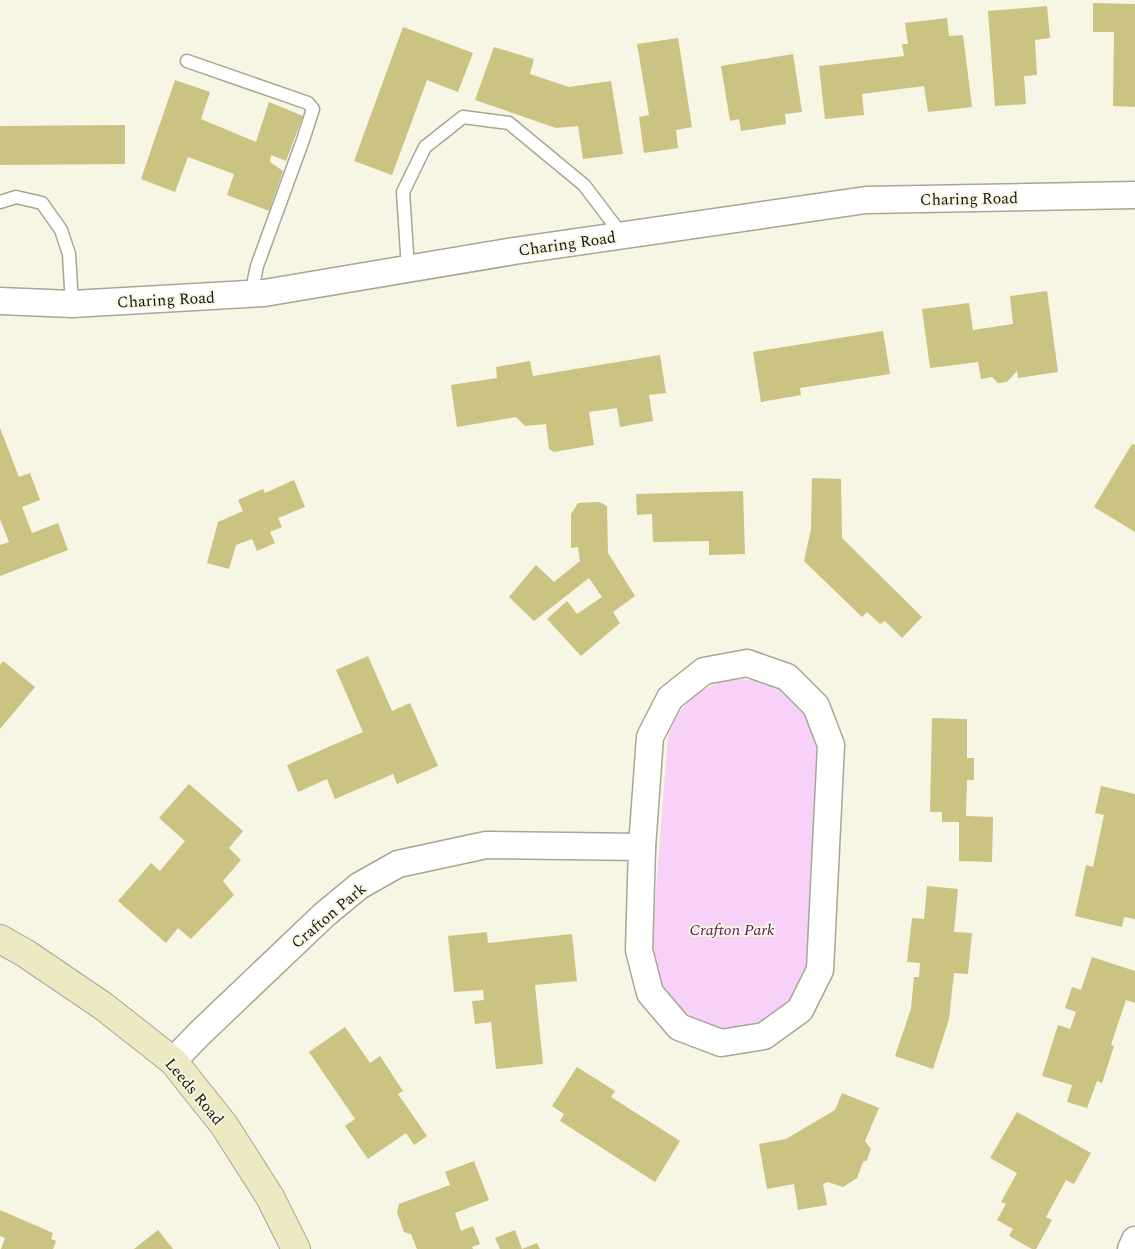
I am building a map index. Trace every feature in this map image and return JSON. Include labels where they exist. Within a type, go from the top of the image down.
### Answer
[{"type":"street","name":"Charing Road","points":[[0,301],[72,304],[254,294],[622,235],[866,200],[1135,195]]},
{"type":"street","points":[[747,663],[787,677],[816,706],[831,745],[820,970],[800,1010],[764,1036],[721,1043],[679,1026],[650,993],[639,950],[642,847],[650,737],[670,698],[704,671],[747,663]]},
{"type":"street","name":"Crafton Park","points":[[173,1061],[324,915],[359,886],[398,864],[486,845],[642,847]]},
{"type":"street","name":"Leeds Road","points":[[0,939],[25,953],[103,1006],[173,1061],[224,1125],[270,1197],[296,1249]]},
{"type":"street","points":[[1131,1249],[1135,1240]]},
{"type":"lane","points":[[187,61],[308,103],[313,109],[257,266],[254,294]]},
{"type":"lane","points":[[408,268],[403,192],[425,147],[463,117],[509,122],[584,185],[622,235]]},
{"type":"lane","points":[[0,202],[16,197],[42,204],[61,230],[69,254],[72,304]]},
{"type":"green space","name":"Crafton Park","points":[[740,679],[756,681],[776,687],[792,697],[804,708],[820,744],[809,963],[798,990],[784,1011],[764,1022],[739,1029],[720,1029],[697,1022],[682,1012],[667,995],[657,978],[652,942],[668,737],[679,713],[694,696],[714,685]]},
{"type":"building","points":[[1093,3],[1135,4],[1135,107],[1113,106],[1114,32],[1093,32]]},
{"type":"building","points":[[1047,6],[1050,38],[1035,40],[1037,75],[1024,76],[1026,104],[995,106],[988,11]]},
{"type":"building","points":[[947,18],[949,36],[963,35],[972,107],[928,112],[924,86],[862,94],[864,115],[825,119],[819,66],[904,56],[902,44],[908,44],[905,23]]},
{"type":"building","points":[[403,27],[473,53],[458,92],[427,80],[392,175],[354,161]]},
{"type":"building","points":[[678,38],[692,127],[676,130],[678,148],[644,153],[639,117],[649,115],[637,44]]},
{"type":"building","points":[[494,47],[534,59],[530,74],[569,87],[611,81],[623,154],[583,159],[578,126],[556,128],[475,100]]},
{"type":"building","points":[[793,54],[802,112],[785,114],[786,124],[741,131],[739,119],[730,121],[721,66]]},
{"type":"building","points":[[175,80],[210,92],[201,119],[256,142],[269,102],[303,116],[286,161],[271,155],[270,162],[283,171],[269,211],[227,195],[234,174],[188,157],[175,192],[141,179]]},
{"type":"building","points":[[125,125],[125,164],[0,165],[0,126]]},
{"type":"building","points":[[1047,291],[1058,372],[1018,378],[1017,371],[1007,382],[998,383],[992,377],[981,379],[978,362],[930,368],[922,309],[969,303],[973,330],[1013,324],[1010,296]]},
{"type":"building","points":[[883,331],[890,374],[800,388],[801,395],[761,402],[753,352]]},
{"type":"building","points":[[660,355],[666,393],[649,395],[653,421],[620,427],[617,408],[589,412],[594,445],[554,452],[549,449],[546,424],[525,426],[516,417],[457,427],[451,385],[497,378],[496,367],[530,361],[533,376]]},
{"type":"building","points":[[0,428],[19,477],[30,473],[40,500],[22,507],[32,533],[58,523],[68,550],[0,576],[0,545],[9,542],[0,519]]},
{"type":"building","points":[[1132,444],[1135,445],[1135,532],[1094,507]]},
{"type":"building","points":[[812,478],[841,479],[842,538],[922,617],[902,638],[885,621],[880,624],[867,612],[862,617],[804,561],[811,529]]},
{"type":"building","points":[[294,480],[305,507],[278,518],[282,527],[270,532],[275,543],[257,551],[252,539],[236,545],[229,569],[207,563],[218,522],[243,511],[238,500],[263,489],[265,493]]},
{"type":"building","points":[[743,491],[745,554],[709,555],[709,541],[653,542],[652,514],[637,515],[636,494]]},
{"type":"building","points":[[599,502],[607,506],[608,553],[635,596],[613,612],[620,623],[581,656],[547,619],[567,601],[577,614],[602,597],[589,578],[534,621],[509,597],[536,565],[554,582],[580,561],[578,547],[571,548],[571,514],[578,503]]},
{"type":"building","points":[[368,656],[392,711],[410,703],[438,766],[397,784],[393,774],[335,799],[327,779],[298,792],[287,765],[363,732],[336,670]]},
{"type":"building","points":[[3,661],[35,687],[0,729],[0,665]]},
{"type":"building","points":[[932,718],[967,719],[967,758],[974,758],[974,780],[967,780],[966,816],[993,817],[992,862],[959,861],[959,822],[942,822],[942,812],[930,812]]},
{"type":"building","points":[[189,784],[243,831],[229,848],[241,860],[223,881],[234,895],[191,939],[178,928],[166,943],[118,901],[151,863],[160,871],[185,841],[159,818]]},
{"type":"building","points":[[1101,786],[1135,794],[1135,919],[1124,917],[1122,927],[1075,916],[1086,865],[1093,867],[1104,815],[1095,813]]},
{"type":"building","points":[[927,886],[958,889],[954,932],[972,933],[968,974],[954,973],[949,1019],[933,1069],[895,1056],[911,1009],[914,977],[919,977],[920,963],[907,962],[912,918],[924,919]]},
{"type":"building","points":[[487,932],[488,943],[572,934],[577,981],[535,985],[543,1064],[496,1069],[491,1022],[475,1024],[472,1001],[484,1000],[483,990],[454,992],[448,936]]},
{"type":"building","points":[[1092,957],[1135,971],[1135,1003],[1126,1000],[1111,1045],[1114,1046],[1102,1083],[1097,1081],[1087,1108],[1067,1102],[1072,1085],[1042,1076],[1058,1025],[1070,1029],[1076,1012],[1065,1008],[1072,987],[1081,990]]},
{"type":"building","points":[[345,1027],[370,1063],[380,1056],[403,1091],[398,1094],[427,1136],[414,1145],[406,1133],[368,1159],[345,1126],[355,1119],[309,1052]]},
{"type":"building","points":[[577,1067],[615,1091],[611,1097],[680,1141],[655,1182],[560,1121],[564,1114],[552,1106]]},
{"type":"building","points":[[842,1093],[879,1108],[865,1141],[871,1149],[867,1160],[863,1162],[857,1178],[843,1187],[828,1182],[823,1184],[827,1205],[798,1210],[794,1184],[767,1189],[759,1144],[786,1139],[835,1110]]},
{"type":"building","points":[[1017,1112],[1091,1153],[1074,1184],[1066,1180],[1046,1217],[1052,1220],[1036,1249],[1032,1249],[1009,1236],[1013,1229],[997,1220],[1006,1204],[1001,1202],[1017,1173],[990,1158]]},
{"type":"building","points":[[474,1161],[489,1200],[455,1213],[461,1231],[473,1226],[480,1244],[472,1247],[473,1249],[417,1249],[411,1234],[404,1232],[397,1212],[399,1204],[450,1185],[445,1172]]},
{"type":"building","points":[[0,1210],[53,1233],[51,1239],[56,1241],[53,1249],[1,1249],[5,1238],[0,1236]]},
{"type":"building","points":[[158,1230],[173,1249],[134,1249]]},
{"type":"building","points":[[515,1230],[522,1249],[500,1249],[495,1238]]},
{"type":"building","points":[[537,1243],[540,1249],[522,1249]]}]
